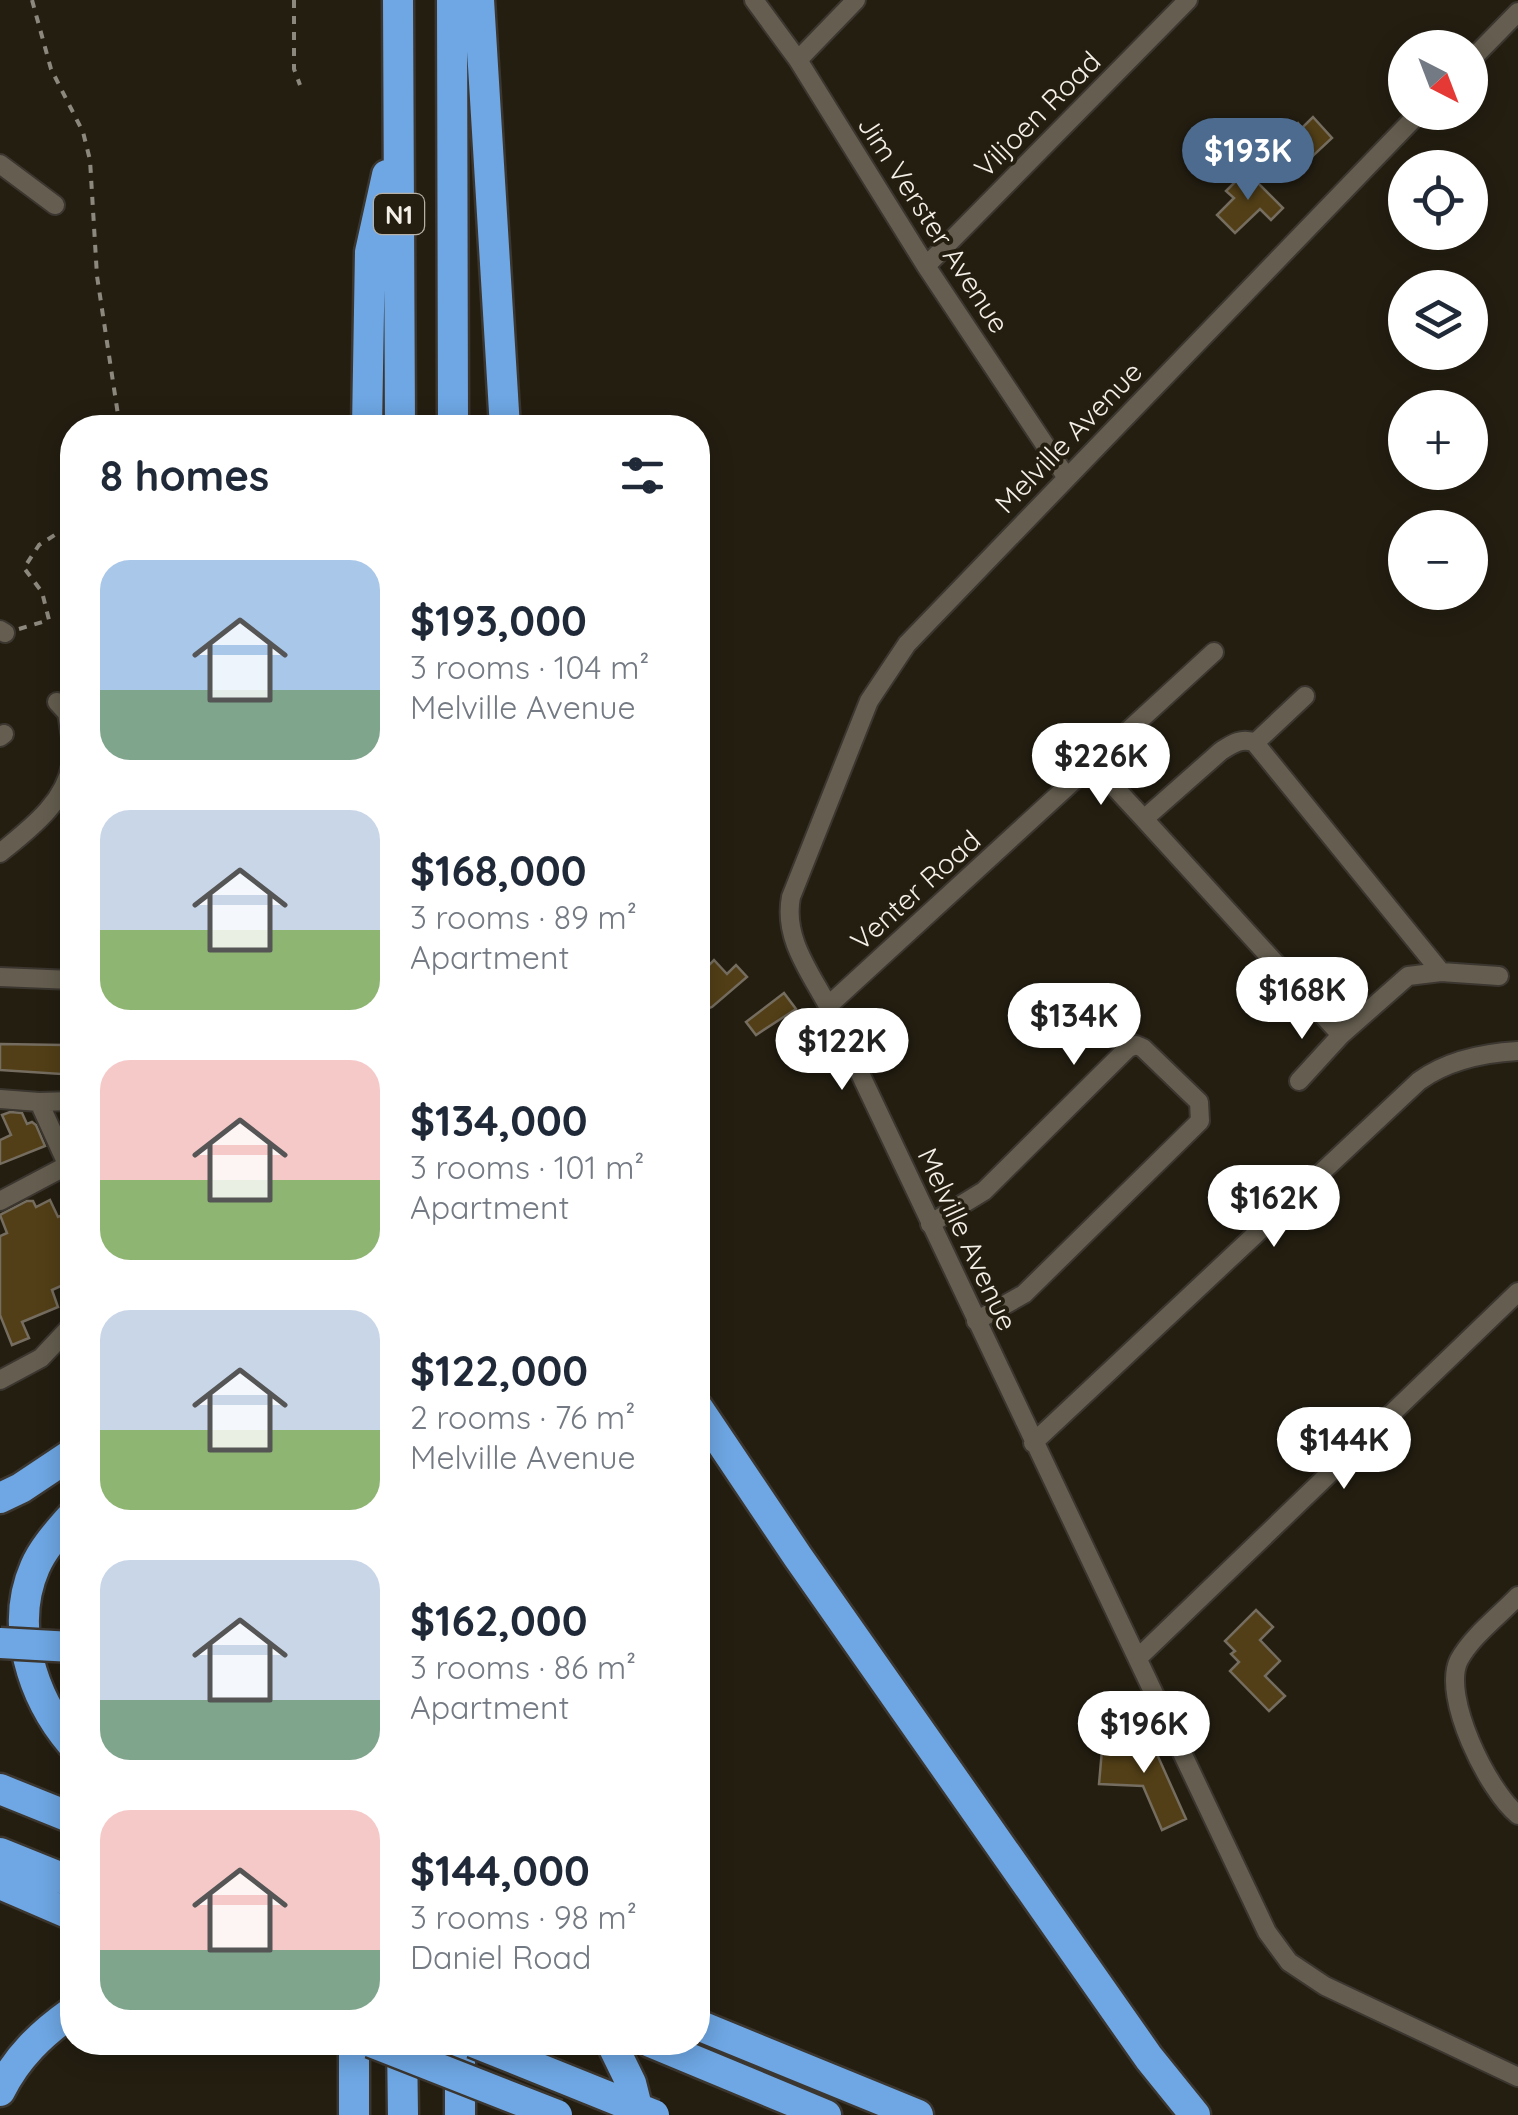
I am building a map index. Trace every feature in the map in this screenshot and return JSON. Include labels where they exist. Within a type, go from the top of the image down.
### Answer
[{"type":"highway","name":"N1","points":[[398,0],[400,415]]},
{"type":"highway","name":"N1","points":[[452,0],[454,415]]},
{"type":"highway","points":[[479,0],[504,415]]},
{"type":"highway","points":[[367,415],[370,252],[399,123]]},
{"type":"highway","points":[[710,1426],[1149,2058],[1195,2115]]},
{"type":"highway","points":[[0,1498],[60,1462]]},
{"type":"highway","points":[[60,1532],[35,1566],[26,1598],[24,1636],[42,1703],[60,1728]]},
{"type":"highway","points":[[0,1642],[60,1646]]},
{"type":"highway","points":[[0,1789],[60,1813]]},
{"type":"highway","points":[[0,1853],[60,1877]]},
{"type":"highway","points":[[0,1884],[60,1910]]},
{"type":"highway","points":[[0,2091],[14,2064],[60,2021]]},
{"type":"highway","points":[[710,2030],[918,2115]]},
{"type":"highway","points":[[351,2115],[359,2055]]},
{"type":"highway","points":[[391,2055],[557,2115]]},
{"type":"highway","points":[[402,2055],[403,2115]]},
{"type":"highway","points":[[460,2055],[460,2115]]},
{"type":"highway","points":[[505,2055],[654,2115]]},
{"type":"highway","points":[[512,2055],[513,2115]]},
{"type":"highway","points":[[617,2055],[639,2115]]},
{"type":"highway","points":[[681,2055],[826,2115]]},
{"type":"street","name":"Jim Verster Avenue","points":[[754,0],[798,60],[926,266],[1066,478]]},
{"type":"street","points":[[798,60],[856,0]]},
{"type":"street","name":"Viljoen Road","points":[[926,266],[1188,0]]},
{"type":"street","points":[[1488,43],[1518,12]]},
{"type":"street","name":"Melville Avenue","points":[[1403,130],[886,670],[869,701],[791,898],[788,916],[790,934],[828,1006],[1267,1932],[1289,1962],[1325,1986],[1518,2077]]},
{"type":"street","points":[[0,164],[55,205]]},
{"type":"street","name":"Venter Road","points":[[828,1006],[1214,652]]},
{"type":"street","points":[[1254,743],[1305,696]]},
{"type":"street","points":[[57,702],[60,705]]},
{"type":"street","points":[[1144,820],[1220,751],[1245,740],[1254,743],[1441,972]]},
{"type":"street","points":[[1094,765],[1341,1036]]},
{"type":"street","points":[[0,852],[41,818],[60,795]]},
{"type":"street","points":[[1299,1081],[1341,1036],[1408,976],[1441,972],[1499,976]]},
{"type":"street","points":[[0,976],[60,979]]},
{"type":"street","points":[[930,1224],[984,1190],[1128,1048],[1143,1048],[1199,1102],[1200,1121],[1032,1286],[976,1321]]},
{"type":"street","points":[[1033,1443],[1419,1081],[1466,1058],[1518,1051]]},
{"type":"street","points":[[0,1099],[60,1101]]},
{"type":"street","points":[[39,1102],[60,1148]]},
{"type":"street","points":[[0,1201],[60,1174]]},
{"type":"street","points":[[1138,1658],[1518,1292]]},
{"type":"street","points":[[0,1380],[41,1358],[60,1338]]},
{"type":"street","points":[[1518,1596],[1468,1647],[1453,1677],[1462,1717],[1475,1749],[1497,1792],[1518,1815]]},
{"type":"path","points":[[32,0],[51,69],[84,132],[90,160],[98,276],[118,415]]},
{"type":"path","points":[[294,0],[294,69],[300,85]]},
{"type":"path","points":[[3,632],[49,620],[42,592],[24,568],[39,545],[60,532]]},
{"type":"building","points":[[1313,117],[1332,138],[1302,166],[1295,165],[1288,171],[1272,153],[1276,149],[1273,146],[1298,123],[1302,128]]},
{"type":"building","points":[[1246,171],[1283,208],[1271,220],[1260,209],[1235,233],[1217,215],[1234,198],[1226,191]]},
{"type":"building","points":[[714,960],[727,974],[736,965],[747,977],[710,1008],[710,964]]},
{"type":"building","points":[[784,993],[796,1009],[756,1035],[746,1022]]},
{"type":"building","points":[[0,1044],[60,1045],[60,1074],[0,1070]]},
{"type":"building","points":[[22,1113],[27,1124],[36,1125],[45,1146],[0,1164],[0,1140],[11,1135],[2,1115]]},
{"type":"building","points":[[50,1200],[60,1216],[60,1286],[52,1290],[58,1307],[22,1322],[29,1338],[12,1345],[0,1315],[0,1236],[7,1233],[0,1215],[27,1201],[33,1201],[36,1207]]},
{"type":"building","points":[[1256,1610],[1273,1627],[1260,1640],[1280,1661],[1265,1676],[1285,1696],[1269,1711],[1230,1671],[1239,1662],[1225,1641]]},
{"type":"building","points":[[1157,1729],[1165,1746],[1156,1752],[1186,1819],[1162,1830],[1143,1786],[1099,1784],[1102,1750],[1122,1748]]}]
